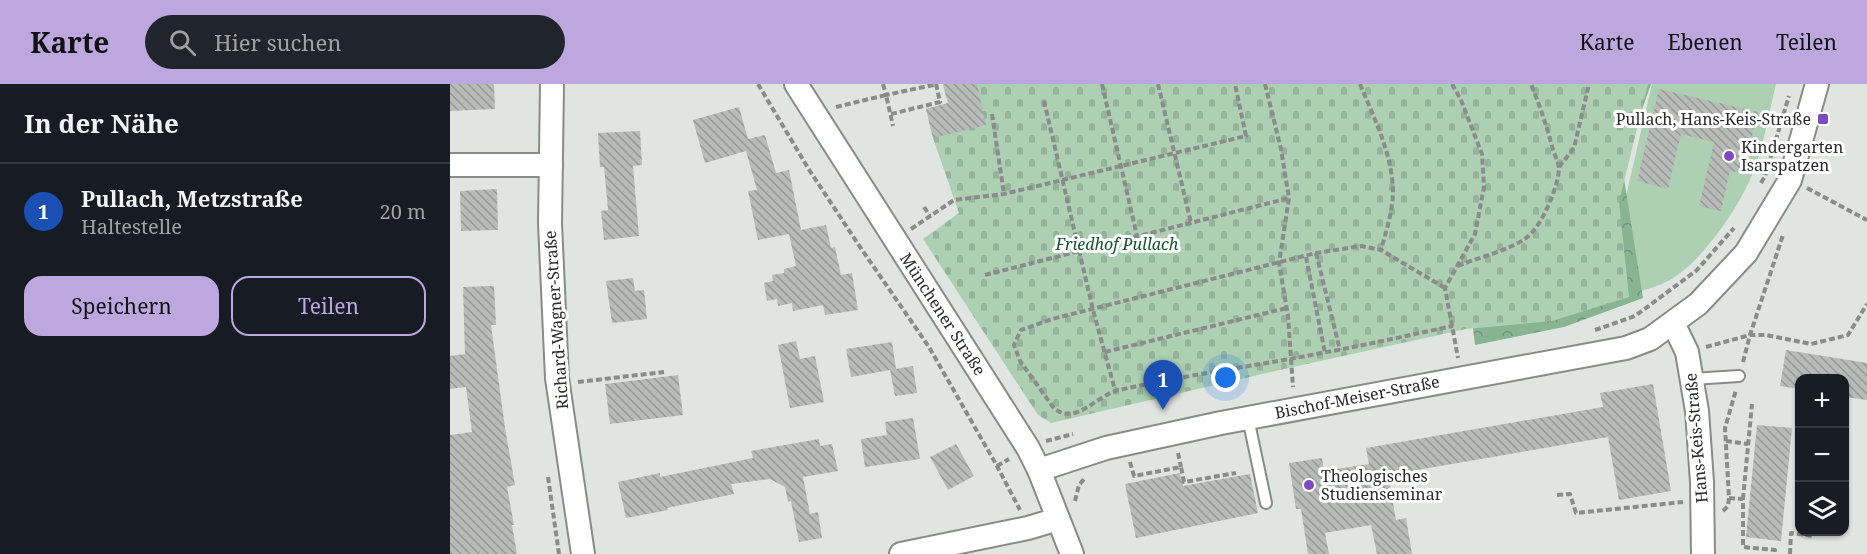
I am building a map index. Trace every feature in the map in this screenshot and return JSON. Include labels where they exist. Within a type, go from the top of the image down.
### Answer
[{"type":"street","name":"Richard-Wagner-Straße","points":[[552,84],[550,223],[557,378],[583,554]]},
{"type":"street","name":"Münchener Straße","points":[[796,84],[1028,448],[1066,512],[1072,554]]},
{"type":"street","points":[[1673,323],[1698,304],[1746,253],[1790,180],[1817,84]]},
{"type":"street","points":[[450,165],[551,165]]},
{"type":"street","name":"Hans-Keis-Straße","points":[[1673,323],[1687,352],[1697,411],[1703,554]]},
{"type":"street","name":"Bischof-Meiser-Straße","points":[[1039,470],[1125,444],[1248,418],[1626,348],[1650,339],[1673,323]]},
{"type":"street","points":[[901,554],[1028,528],[1066,512]]},
{"type":"lane","points":[[1692,379],[1739,376]]},
{"type":"lane","points":[[1248,418],[1266,503]]},
{"type":"path","points":[[758,84],[814,177],[929,347],[1017,502],[1028,528]]},
{"type":"path","points":[[883,84],[893,126]]},
{"type":"path","points":[[832,109],[937,84],[940,102],[891,114]]},
{"type":"path","points":[[1102,84],[1137,236]]},
{"type":"path","points":[[1158,84],[1191,223]]},
{"type":"path","points":[[909,230],[954,200],[1004,194],[1246,136],[1235,84]]},
{"type":"path","points":[[1265,84],[1281,149],[1289,198],[1279,262],[1287,308],[1293,387],[1282,389]]},
{"type":"path","points":[[1360,84],[1389,161],[1393,192],[1391,212],[1381,250]]},
{"type":"path","points":[[1452,84],[1461,100],[1482,154],[1484,187],[1475,234],[1445,288],[1458,359],[1470,357]]},
{"type":"path","points":[[1531,84],[1545,119],[1559,168]]},
{"type":"path","points":[[1457,267],[1481,256],[1512,247],[1529,237],[1543,218],[1552,197],[1559,168],[1574,148],[1589,84]]},
{"type":"path","points":[[1760,185],[1765,176],[1791,91]]},
{"type":"path","points":[[1044,101],[1093,310],[1115,390]]},
{"type":"path","points":[[992,114],[1004,194]]},
{"type":"path","points":[[1790,180],[1867,220]]},
{"type":"path","points":[[985,275],[1289,198]]},
{"type":"path","points":[[924,207],[930,216]]},
{"type":"path","points":[[1594,331],[1635,316],[1663,296],[1697,270],[1736,226]]},
{"type":"path","points":[[1703,531],[1728,506],[1725,428],[1750,335],[1785,230]]},
{"type":"path","points":[[1445,288],[1381,250],[1361,246],[1316,253],[1052,319],[1021,330],[1014,345],[1015,351],[1027,370],[1058,412],[1068,413],[1082,411],[1115,390],[1325,353],[1453,326]]},
{"type":"path","points":[[1316,253],[1340,350]]},
{"type":"path","points":[[1306,257],[1325,353]]},
{"type":"path","points":[[1687,352],[1750,335],[1766,335],[1811,344],[1848,335],[1867,304]]},
{"type":"path","points":[[1105,352],[1287,308]]},
{"type":"path","points":[[579,380],[664,372]]},
{"type":"path","points":[[1752,404],[1743,499],[1743,546],[1774,550],[1774,554]]},
{"type":"path","points":[[997,466],[1039,443],[1076,434]]},
{"type":"path","points":[[1726,441],[1748,444]]},
{"type":"path","points":[[1125,444],[1134,476],[1181,467],[1184,482],[1236,472]]},
{"type":"path","points":[[1066,512],[1086,476]]},
{"type":"path","points":[[1557,495],[1570,494],[1576,513],[1702,501]]},
{"type":"path","points":[[1729,498],[1743,499]]},
{"type":"path","points":[[1790,554],[1791,534],[1795,534]]},
{"type":"green space","name":"Friedhof Pullach","points":[[943,84],[1648,84],[1619,202],[1629,297],[1552,321],[1466,329],[1051,423],[1038,415],[923,239],[959,213],[933,138],[926,109],[951,103],[950,97],[946,98]]},
{"type":"green space","points":[[1634,84],[1651,84],[1622,166],[1643,298],[1564,327],[1475,345],[1472,320],[1602,159]]},
{"type":"green space","points":[[1652,84],[1776,84],[1762,146],[1754,170],[1725,223],[1703,251],[1680,273],[1664,283],[1638,292],[1626,196]]},
{"type":"building","points":[[450,84],[494,84],[495,109],[450,111]]},
{"type":"building","points":[[943,84],[977,84],[986,125],[933,138],[926,109],[948,103]]},
{"type":"building","name":"Kindergarten Isarspatzen","points":[[1659,89],[1758,112],[1743,173],[1730,171],[1721,211],[1699,206],[1714,142],[1681,134],[1668,189],[1637,181]]},
{"type":"building","points":[[739,107],[748,139],[765,135],[776,173],[789,170],[801,230],[826,225],[831,248],[835,247],[841,275],[852,273],[858,310],[825,315],[823,305],[793,311],[792,303],[778,306],[777,299],[767,301],[764,283],[773,281],[772,275],[784,273],[784,269],[796,266],[789,234],[758,240],[748,191],[757,190],[746,151],[705,163],[693,120]]},
{"type":"building","points":[[640,131],[642,165],[633,166],[639,236],[604,240],[601,211],[608,210],[604,167],[600,167],[598,133]]},
{"type":"building","points":[[497,189],[498,230],[461,231],[460,191]]},
{"type":"building","points":[[633,278],[635,291],[644,290],[647,319],[612,323],[606,281]]},
{"type":"building","points":[[494,286],[496,325],[491,325],[515,485],[507,487],[517,554],[450,554],[450,435],[472,432],[466,387],[450,389],[450,356],[465,354],[463,287]]},
{"type":"building","points":[[796,341],[800,359],[815,356],[824,402],[790,408],[778,345]]},
{"type":"building","points":[[892,342],[896,369],[913,366],[917,393],[895,396],[890,370],[851,377],[846,349]]},
{"type":"building","points":[[1786,350],[1867,363],[1867,400],[1849,398],[1849,374],[1795,374],[1795,388],[1780,386]]},
{"type":"building","points":[[678,375],[683,415],[610,424],[605,384]]},
{"type":"building","points":[[1653,384],[1671,491],[1619,500],[1608,437],[1388,475],[1396,520],[1406,518],[1412,554],[1377,554],[1371,525],[1325,533],[1329,554],[1308,554],[1301,509],[1296,509],[1289,463],[1322,458],[1324,471],[1369,464],[1366,448],[1603,407],[1600,393]]},
{"type":"building","points":[[913,418],[920,459],[865,467],[861,439],[887,435],[885,422]]},
{"type":"building","points":[[1757,425],[1792,428],[1781,541],[1746,537]]},
{"type":"building","points":[[819,439],[820,446],[832,444],[838,471],[803,477],[810,514],[818,512],[822,538],[799,542],[791,501],[788,502],[785,487],[770,479],[731,484],[734,494],[626,518],[618,482],[660,473],[660,477],[753,458],[751,451]]},
{"type":"building","points":[[956,444],[974,476],[948,490],[930,457]]},
{"type":"building","points":[[1180,473],[1183,486],[1250,474],[1258,513],[1136,538],[1125,484]]},
{"type":"place","name":"Pullach, Hans-Keis-Straße","points":[[1823,119]]},
{"type":"place","name":"Kindergarten Isarspatzen","points":[[1729,156]]},
{"type":"place","name":"Pullach, Metzstraße","points":[[1163,410]]},
{"type":"place","name":"Theologisches Studienseminar","points":[[1309,485]]}]
